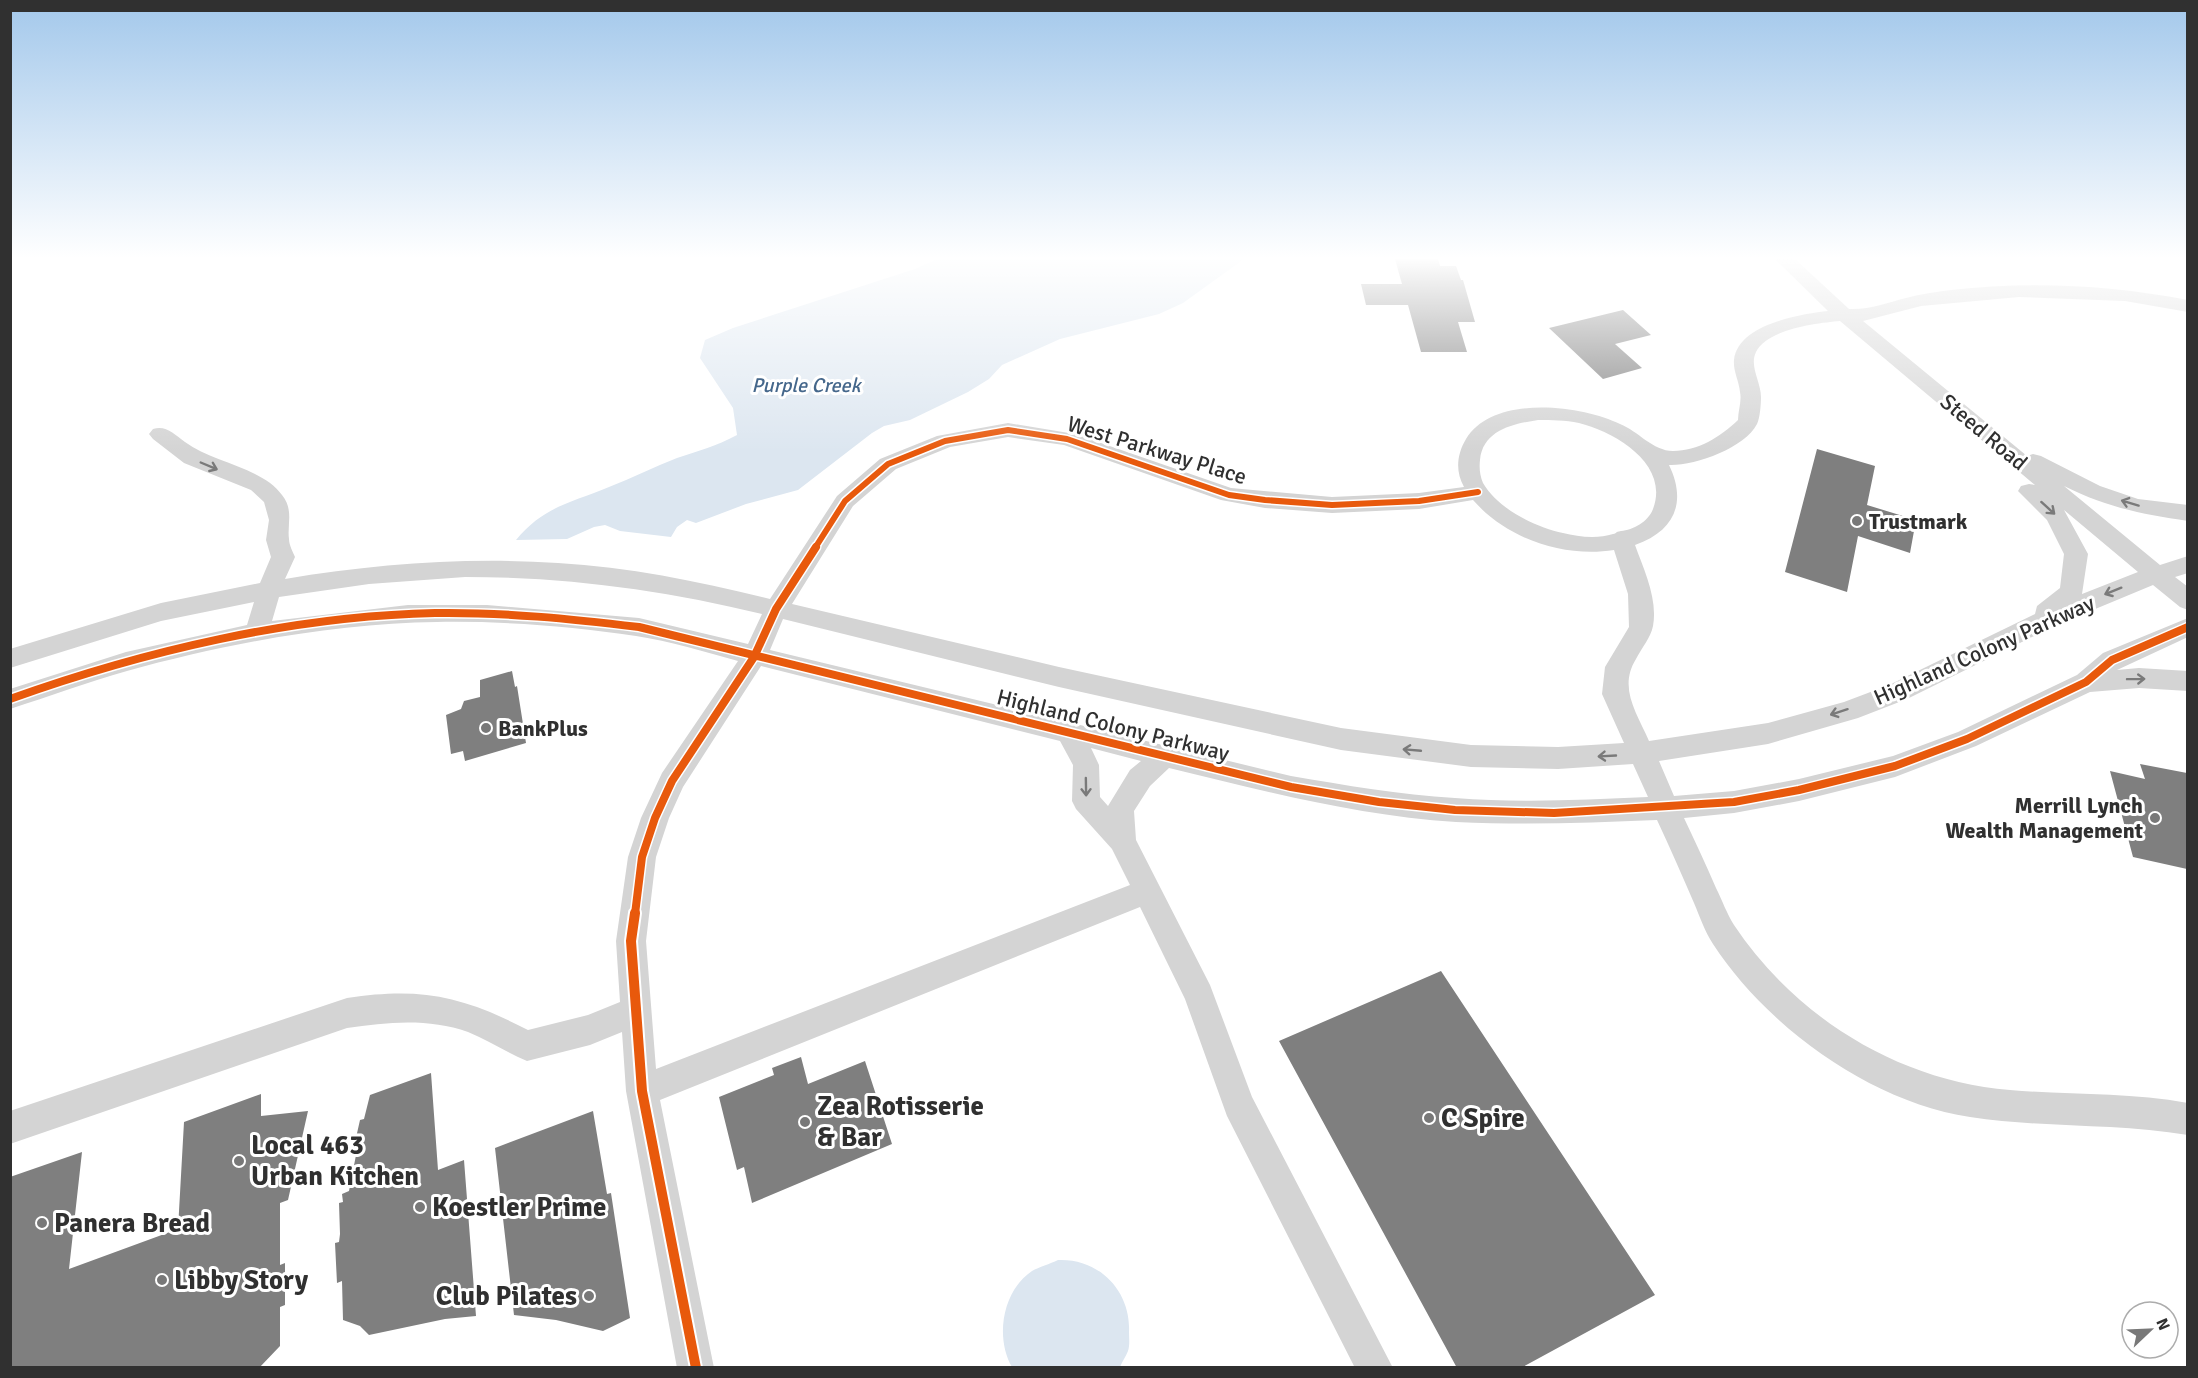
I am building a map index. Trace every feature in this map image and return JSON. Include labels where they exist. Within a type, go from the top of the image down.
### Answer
[{"type":"street","points":[[1654,457],[1675,458],[1703,452],[1724,444],[1748,422],[1751,394],[1744,366],[1747,348],[1767,333],[1796,323]]},
{"type":"street","name":"Steed Road","points":[[1854,323],[2187,601]]},
{"type":"street","points":[[1554,413],[1593,420],[1631,438],[1654,457],[1665,474],[1669,488],[1665,514],[1656,524],[1639,534],[1622,539],[1580,544],[1556,540],[1514,523],[1490,505],[1478,492],[1468,463],[1476,438],[1488,428],[1522,416],[1554,413]]},
{"type":"street","name":"West Parkway Place","points":[[696,1368],[642,1091],[631,941],[635,901],[645,847],[672,781],[754,657],[777,609],[845,501],[888,465],[945,441],[1008,430],[1067,440],[1229,495],[1265,500],[1332,505],[1419,501],[1478,492]]},
{"type":"street","points":[[160,434],[192,458],[259,485],[274,499],[280,520],[277,540],[283,556],[275,571],[257,631]]},
{"type":"street","points":[[1999,446],[2049,467],[2092,491],[2136,506],[2187,513]]},
{"type":"street","points":[[1999,446],[2028,490],[2055,515],[2076,554],[2071,592],[2024,629]]},
{"type":"street","points":[[1622,539],[1640,594],[1642,613],[1641,627],[1618,667],[1615,694],[1722,933],[1738,958],[1802,1022],[1833,1045],[1903,1082],[1964,1100],[2009,1106],[2137,1112],[2186,1122]]},
{"type":"street","name":"Highland Colony Parkway","points":[[10,659],[163,611],[319,580],[432,570],[483,568],[542,571],[646,581],[777,609],[1027,671],[1312,734],[1394,748],[1551,759],[1641,754],[1769,735],[1891,695],[2024,629],[2156,574],[2187,564]]},
{"type":"street","name":"Highland Colony Parkway","points":[[10,699],[173,649],[257,631],[434,613],[544,616],[639,627],[1291,787],[1390,803],[1455,810],[1554,813],[1734,802],[1798,790],[1895,766],[1967,739],[2086,682],[2112,660],[2187,627]]},
{"type":"street","points":[[2086,682],[2139,678],[2187,681]]},
{"type":"street","points":[[1069,733],[1086,765],[1086,801],[1122,841],[1199,995],[1239,1105],[1375,1368]]},
{"type":"street","points":[[1122,841],[1120,809],[1140,778],[1163,757]]},
{"type":"street","points":[[642,1091],[1146,892]]},
{"type":"street","points":[[10,1128],[346,1013],[379,1008],[422,1009],[463,1016],[527,1046],[590,1030],[637,1010]]},
{"type":"water","name":"Purple Creek","points":[[747,323],[1122,323],[1060,339],[1002,365],[989,379],[968,392],[910,420],[884,426],[872,433],[798,490],[746,504],[696,523],[687,520],[677,527],[671,537],[620,531],[605,525],[594,527],[567,539],[516,540],[537,520],[559,507],[737,435],[733,408],[700,358],[705,340]]},
{"type":"water","points":[[1058,1260],[1073,1261],[1099,1271],[1110,1280],[1125,1303],[1129,1346],[1120,1367],[1012,1367],[1004,1343],[1003,1329],[1008,1303],[1014,1290],[1032,1271]]},
{"type":"building","points":[[1413,323],[1458,323],[1467,352],[1421,352]]},
{"type":"building","points":[[1568,323],[1638,323],[1651,335],[1615,344],[1642,368],[1603,379],[1549,328]]},
{"type":"building","name":"Trustmark","points":[[1817,449],[1875,466],[1867,505],[1916,520],[1910,553],[1858,536],[1847,592],[1785,572]]},
{"type":"building","name":"BankPlus","points":[[512,671],[515,687],[517,686],[526,743],[465,761],[463,751],[451,754],[446,715],[461,709],[464,701],[480,697],[480,680]]},
{"type":"building","name":"Merrill Lynch Wealth Management","points":[[2140,764],[2187,773],[2187,869],[2133,857],[2110,771],[2145,779]]},
{"type":"building","name":"C Spire","points":[[1441,971],[1655,1295],[1521,1368],[1457,1368],[1279,1041]]},
{"type":"building","name":"Zea Rotisserie & Bar","points":[[801,1057],[808,1084],[865,1061],[892,1144],[752,1203],[744,1167],[737,1170],[719,1097],[774,1075],[772,1068]]},
{"type":"building","name":"Koestler Prime","points":[[431,1073],[438,1170],[464,1160],[476,1316],[445,1319],[369,1335],[360,1326],[343,1320],[342,1281],[337,1283],[335,1243],[339,1242],[340,1234],[339,1203],[343,1202],[342,1194],[349,1191],[357,1150],[353,1151],[360,1120],[364,1119],[370,1095]]},
{"type":"building","points":[[261,1094],[261,1116],[308,1111],[288,1200],[280,1203],[280,1265],[285,1263],[285,1305],[280,1307],[280,1346],[259,1368],[10,1368],[10,1177],[82,1152],[69,1269],[178,1229],[184,1122]]},
{"type":"building","points":[[593,1111],[607,1194],[611,1193],[630,1318],[603,1331],[556,1320],[514,1315],[495,1148]]},
{"type":"cycle path","points":[[696,1368],[642,1091],[631,941],[642,857],[655,818],[672,781],[754,657],[776,609],[845,501],[888,464],[945,441],[1008,430],[1067,439],[1229,495],[1265,500],[1332,505],[1419,501],[1478,492]]},
{"type":"cycle path","points":[[10,699],[126,662],[204,643],[283,628],[365,618],[436,613],[538,617],[639,627],[1291,787],[1379,802],[1455,810],[1554,813],[1734,802],[1799,790],[1895,766],[1967,739],[2086,682],[2112,660],[2188,627]]},
{"type":"place","name":"Trustmark","points":[[1857,521]]},
{"type":"place","name":"BankPlus","points":[[486,728]]},
{"type":"place","name":"Merrill Lynch Wealth Management","points":[[2155,818]]},
{"type":"place","name":"C Spire","points":[[1429,1118]]},
{"type":"place","name":"Zea Rotisserie & Bar","points":[[805,1122]]},
{"type":"place","name":"Local 463 Urban Kitchen","points":[[239,1161]]},
{"type":"place","name":"Koestler Prime","points":[[420,1207]]},
{"type":"place","name":"Panera Bread","points":[[42,1223]]},
{"type":"place","name":"Libby Story","points":[[162,1280]]},
{"type":"place","name":"Club Pilates","points":[[589,1296]]}]
